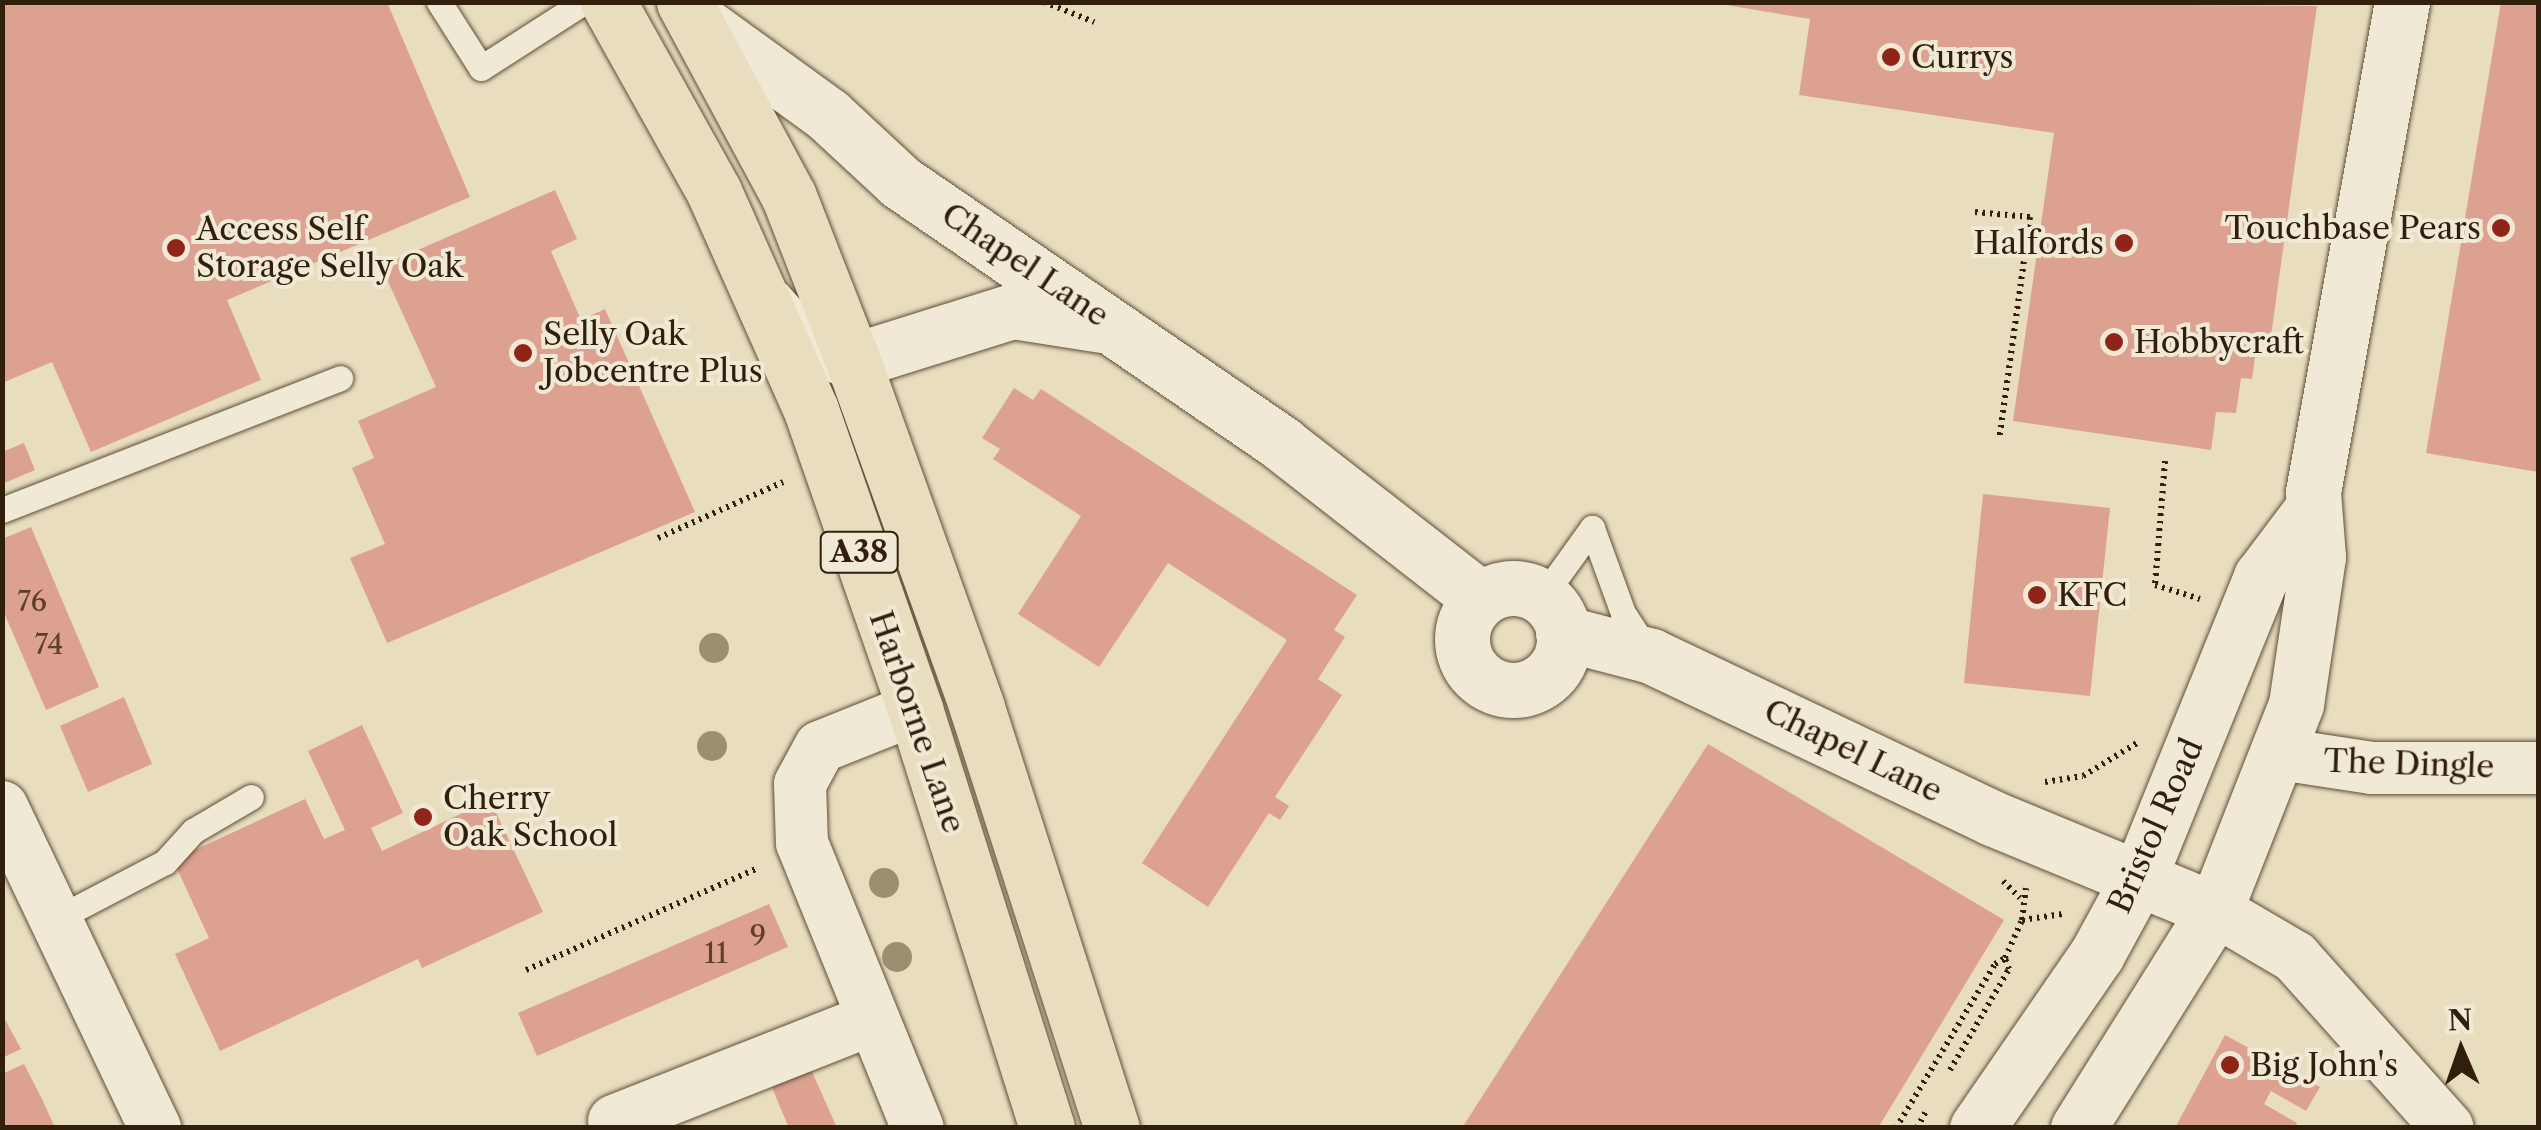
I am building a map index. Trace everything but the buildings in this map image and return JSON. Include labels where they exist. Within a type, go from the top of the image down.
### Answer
[{"type":"highway","name":"Harborne Lane","points":[[608,2],[714,192],[811,410],[915,709],[1047,1128]]},
{"type":"highway","name":"Harborne Lane","points":[[690,11],[789,197],[853,360],[977,708],[1112,1128]]},
{"type":"main road","name":"Bristol Road","points":[[2078,1128],[2214,910],[2280,754],[2312,615],[2318,557],[2310,512],[2402,2]]},
{"type":"main road","name":"Chapel Lane","points":[[690,11],[828,115],[900,182],[1118,328]]},
{"type":"main road","points":[[767,304],[803,344],[853,360]]},
{"type":"main road","name":"Chapel Lane","points":[[853,360],[1014,311],[1118,328]]},
{"type":"main road","points":[[1118,328],[1337,485],[1481,599]]},
{"type":"main road","name":"Bristol Road","points":[[1956,1112],[2097,954],[2140,875],[2261,577],[2310,512]]},
{"type":"main road","points":[[1512,588],[1553,614],[1562,650],[1544,679],[1499,688],[1481,680],[1462,650],[1464,622],[1481,599],[1512,588]]},
{"type":"main road","name":"Chapel Lane","points":[[1553,614],[1651,656],[1992,818],[2140,875],[2214,910]]},
{"type":"street","points":[[915,709],[820,747],[800,784],[802,843],[870,1020],[918,1128]]},
{"type":"street","name":"The Dingle","points":[[2280,754],[2372,768],[2538,768]]},
{"type":"street","points":[[2,807],[155,1128]]},
{"type":"street","points":[[2214,910],[2295,957],[2448,1128]]},
{"type":"street","points":[[616,1124],[870,1020]]},
{"type":"lane","points":[[438,2],[481,68],[584,2]]},
{"type":"lane","points":[[2,510],[340,378]]},
{"type":"lane","points":[[1553,614],[1592,528],[1623,613],[1651,656]]},
{"type":"lane","points":[[56,920],[165,862],[193,832],[252,797]]},
{"type":"path","points":[[1044,2],[1094,22]]},
{"type":"path","points":[[1975,212],[2030,217],[1999,439]]},
{"type":"path","points":[[2165,460],[2155,585],[2206,600]]},
{"type":"path","points":[[658,538],[790,478]]},
{"type":"path","points":[[2039,794],[2044,782],[2083,776],[2076,790]]},
{"type":"path","points":[[526,970],[802,843]]},
{"type":"path","points":[[2000,878],[2020,898]]},
{"type":"path","points":[[1896,1128],[1996,964],[2005,958],[2022,920],[2020,898],[2026,889]]},
{"type":"path","points":[[2022,920],[2054,916]]},
{"type":"path","points":[[1944,1080],[2009,969],[2005,958]]},
{"type":"path","points":[[1916,1128],[1956,1112]]},
{"type":"place","name":"Currys","points":[[1891,57]]},
{"type":"place","name":"Touchbase Pears","points":[[2501,228]]},
{"type":"place","name":"Halfords","points":[[2124,243]]},
{"type":"place","name":"Access Self Storage Selly Oak","points":[[176,248]]},
{"type":"place","name":"Hobbycraft","points":[[2114,342]]},
{"type":"place","name":"Selly Oak Jobcentre Plus","points":[[523,353]]},
{"type":"place","name":"KFC","points":[[2037,595]]},
{"type":"place","name":"Cherry Oak School","points":[[423,817]]},
{"type":"place","name":"Big John's","points":[[2230,1065]]}]
